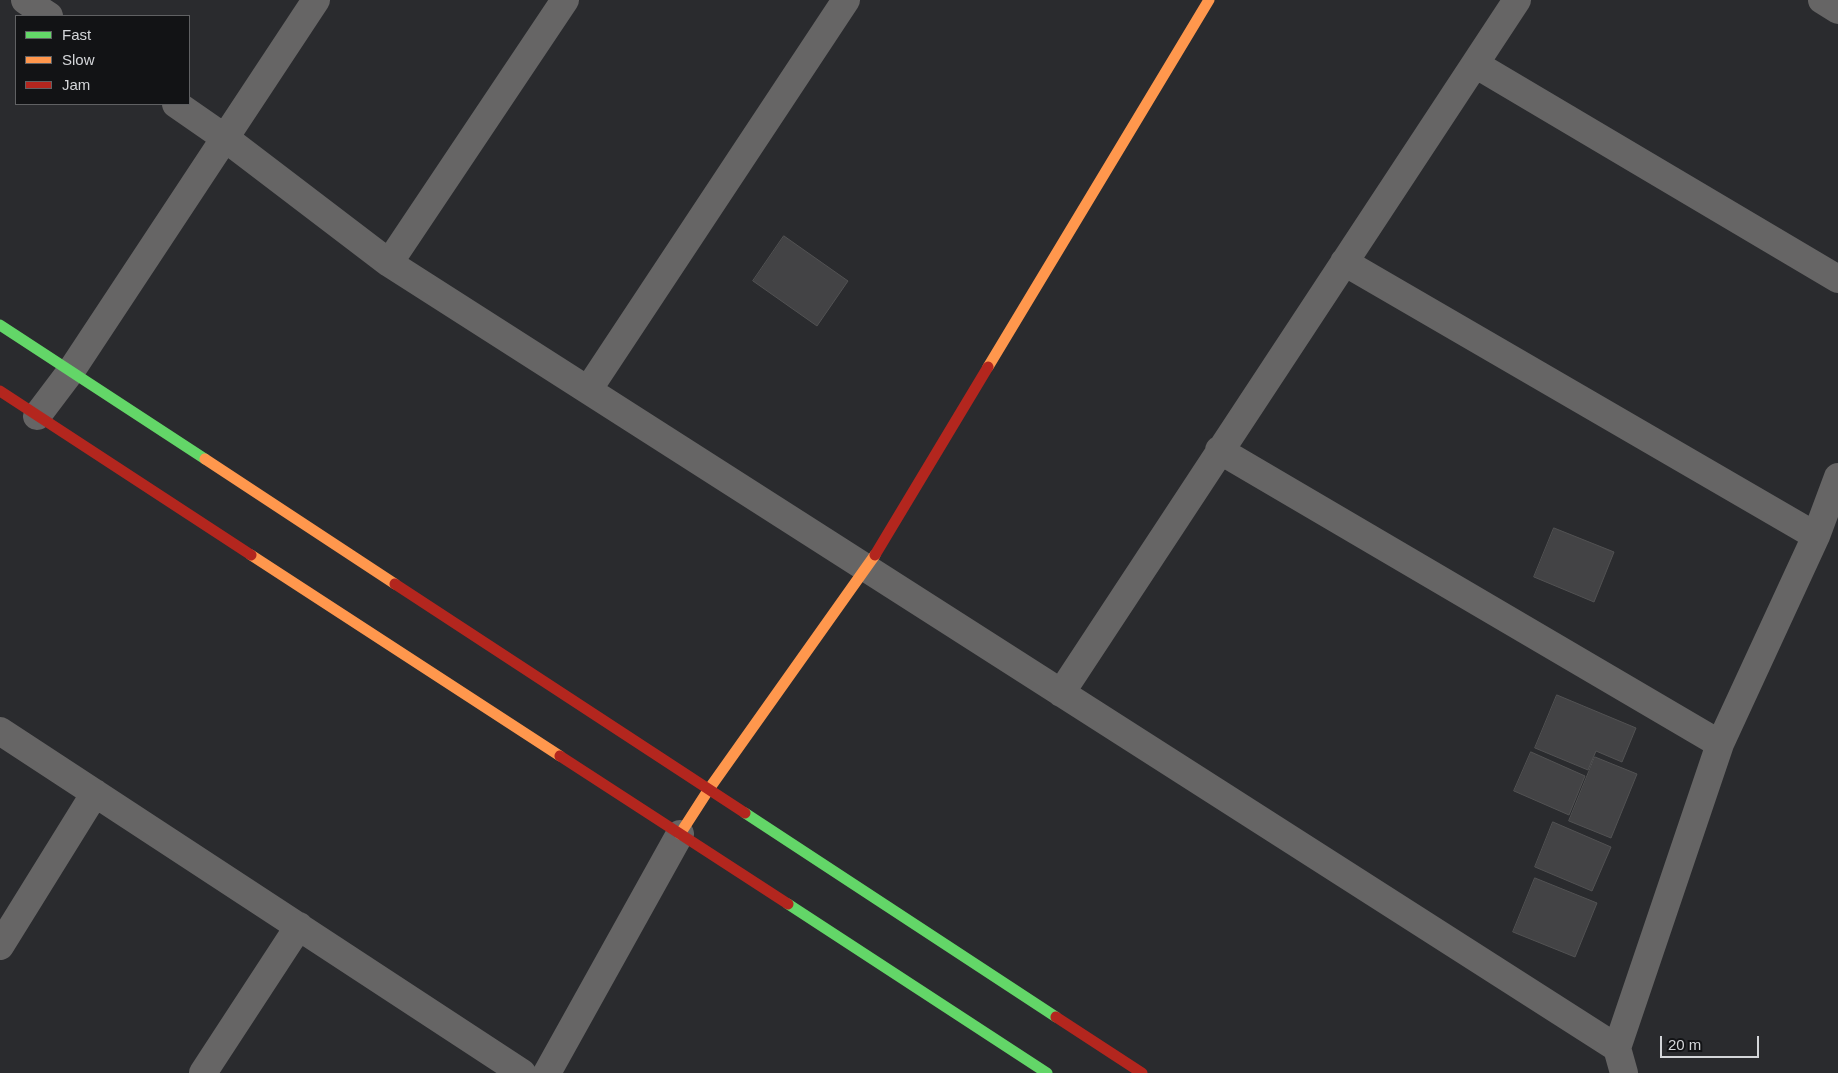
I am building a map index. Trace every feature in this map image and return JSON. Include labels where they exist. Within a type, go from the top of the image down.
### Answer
[{"type":"street","points":[[25,0],[48,15]]},
{"type":"street","points":[[37,416],[71,371],[316,0]]},
{"type":"street","points":[[389,263],[565,0]]},
{"type":"street","points":[[588,390],[846,0]]},
{"type":"street","points":[[547,1073],[680,834],[709,788],[866,569],[1209,0]]},
{"type":"street","points":[[1061,692],[1517,0]]},
{"type":"street","points":[[1822,0],[1838,10]]},
{"type":"street","points":[[1475,64],[1838,278]]},
{"type":"street","points":[[177,105],[225,138],[389,263],[1061,692],[1621,1060],[1720,744],[1816,536],[1838,477]]},
{"type":"street","points":[[1344,262],[1816,536]]},
{"type":"street","points":[[0,325],[1142,1073]]},
{"type":"street","points":[[0,391],[1047,1073]]},
{"type":"street","points":[[1219,450],[1720,744]]},
{"type":"street","points":[[0,731],[522,1073]]},
{"type":"street","points":[[0,946],[95,793]]},
{"type":"street","points":[[203,1073],[299,926]]},
{"type":"building","points":[[784,236],[848,281],[817,326],[753,281]]},
{"type":"building","points":[[1554,528],[1614,552],[1594,602],[1534,577]]},
{"type":"building","points":[[1557,695],[1636,728],[1622,762],[1596,751],[1588,770],[1535,748]]},
{"type":"building","points":[[1531,752],[1585,776],[1569,815],[1514,791]]},
{"type":"building","points":[[1595,757],[1637,774],[1611,838],[1569,821]]},
{"type":"building","points":[[1553,822],[1611,847],[1592,891],[1535,867]]},
{"type":"building","points":[[1535,878],[1597,903],[1575,957],[1513,932]]},
{"type":"traffic: fast","points":[[0,325],[205,459]]},
{"type":"traffic: fast","points":[[745,813],[1056,1017]]},
{"type":"traffic: fast","points":[[788,904],[1047,1073]]},
{"type":"traffic: slow","points":[[988,367],[1209,0]]},
{"type":"traffic: slow","points":[[205,459],[395,584]]},
{"type":"traffic: slow","points":[[251,555],[560,756]]},
{"type":"traffic: slow","points":[[680,834],[709,789],[875,555]]},
{"type":"traffic: jam","points":[[875,555],[988,367]]},
{"type":"traffic: jam","points":[[0,391],[251,555]]},
{"type":"traffic: jam","points":[[395,584],[745,813]]},
{"type":"traffic: jam","points":[[560,756],[788,904]]},
{"type":"traffic: jam","points":[[1056,1017],[1142,1073]]}]
